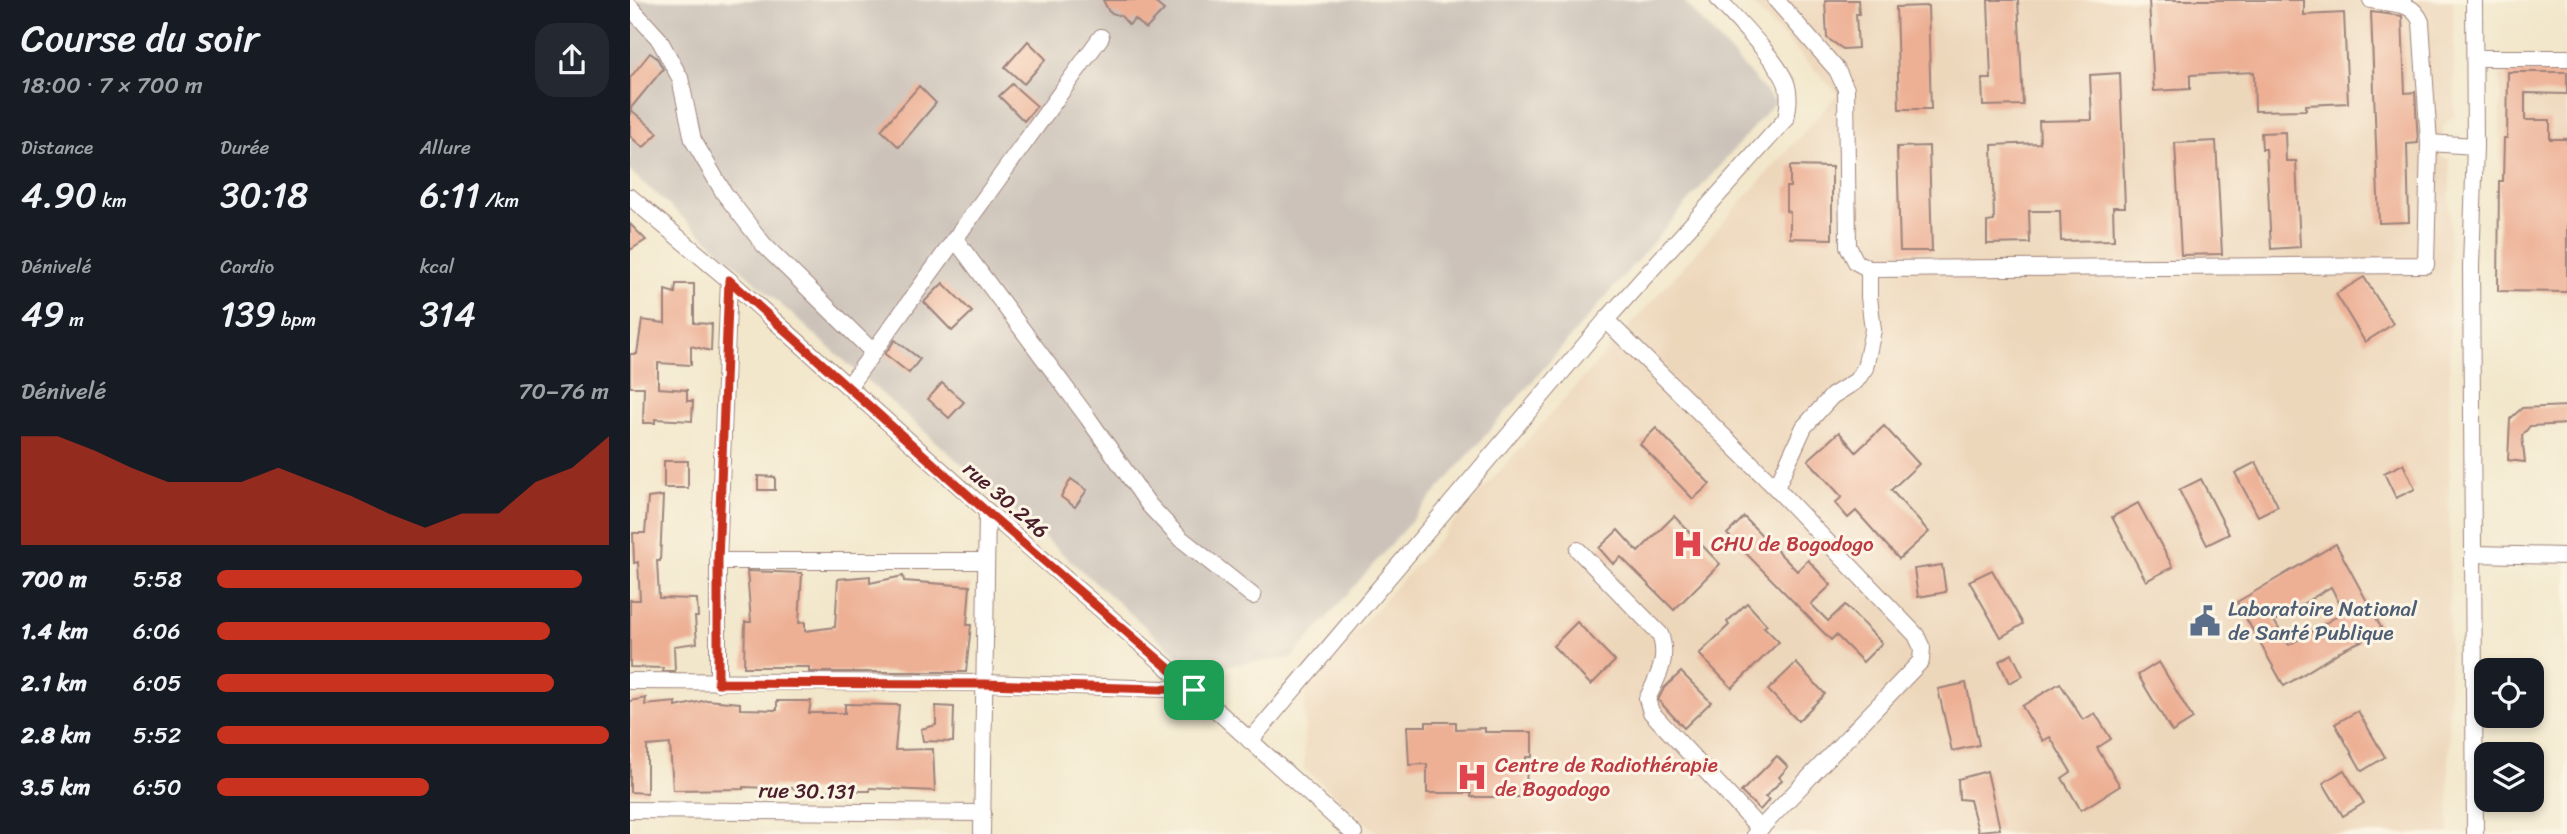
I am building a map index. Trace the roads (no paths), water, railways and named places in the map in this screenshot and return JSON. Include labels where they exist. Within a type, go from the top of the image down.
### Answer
[{"type":"street","points":[[1250,741],[1606,320],[1786,119],[1789,101],[1787,83],[1765,52],[1719,0]]},
{"type":"street","points":[[1776,0],[1837,70],[1846,89],[1848,246],[1856,262],[1869,269],[2426,265],[2429,143],[2421,22],[2409,4],[2371,0]]},
{"type":"street","points":[[2474,0],[2475,146],[2471,267],[2475,834]]},
{"type":"street","points":[[630,7],[659,39],[680,78],[693,139],[724,193],[764,245],[873,352]]},
{"type":"street","points":[[848,387],[1101,37]]},
{"type":"street","points":[[2475,58],[2567,58]]},
{"type":"street","points":[[2429,143],[2475,146]]},
{"type":"street","name":"rue 30.246","points":[[630,197],[729,280],[986,511],[1194,690],[1354,834]]},
{"type":"street","points":[[954,239],[1080,407],[1149,505],[1179,537],[1253,596]]},
{"type":"street","points":[[1776,488],[1804,427],[1832,396],[1856,381],[1865,368],[1873,330],[1869,269]]},
{"type":"street","points":[[718,683],[718,561],[729,280]]},
{"type":"street","points":[[1578,550],[1660,634],[1665,648],[1662,666],[1647,699],[1651,712],[1757,831],[1921,661],[1922,648],[1916,635],[1776,488],[1606,320]]},
{"type":"street","points":[[982,834],[986,511]]},
{"type":"street","points":[[2474,554],[2567,556]]},
{"type":"street","points":[[718,561],[986,561]]},
{"type":"street","points":[[630,681],[985,684],[1194,690]]},
{"type":"street","name":"rue 30.131","points":[[630,810],[983,813]]},
{"type":"place","name":"CHU de Bogodogo","points":[[1688,544]]},
{"type":"place","name":"Laboratoire National de Santé Publique","points":[[2205,621]]},
{"type":"place","name":"Centre de Radiothérapie de Bogodogo","points":[[1472,777]]}]
